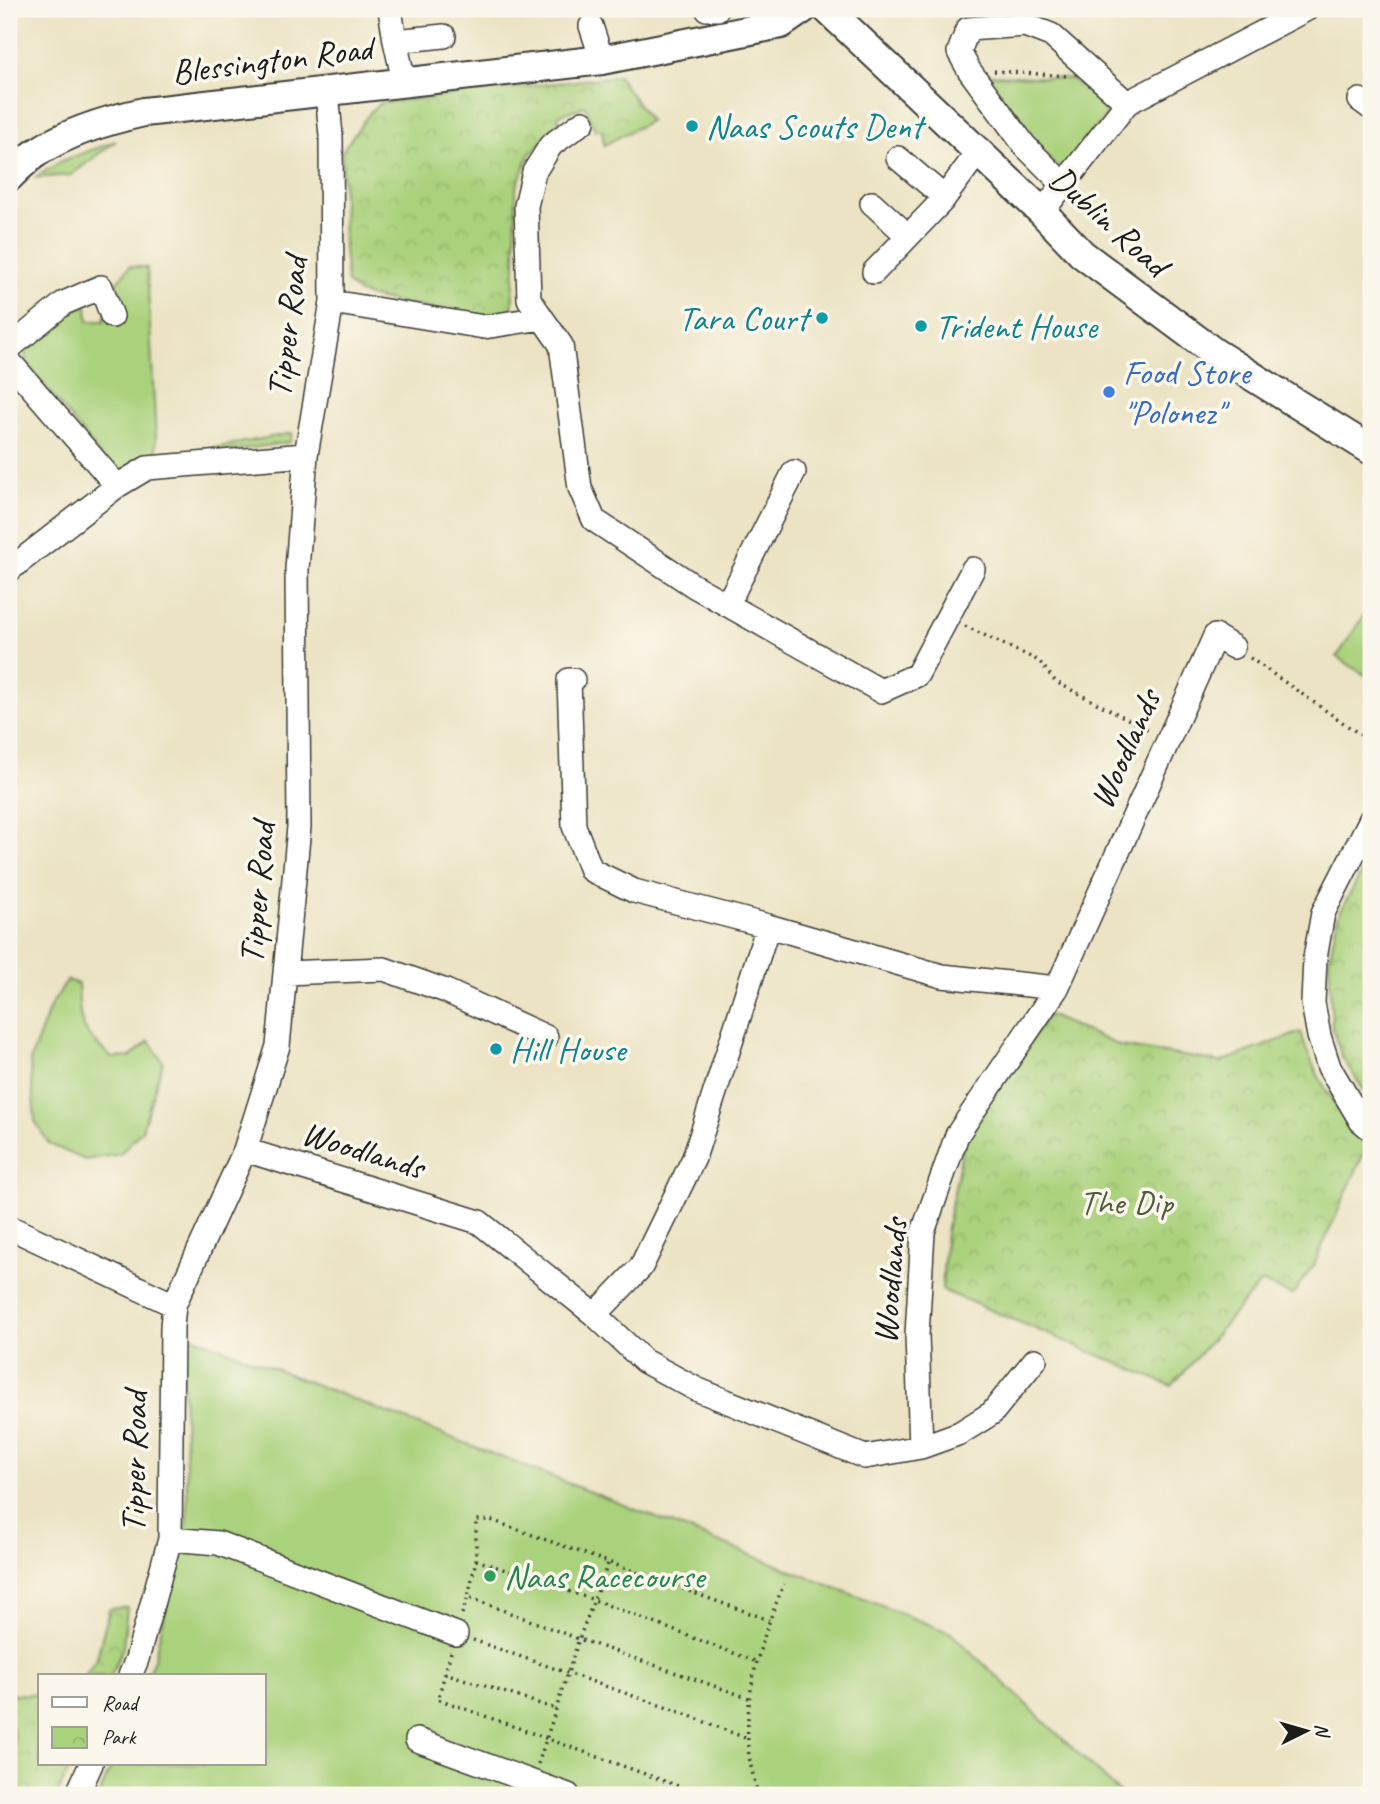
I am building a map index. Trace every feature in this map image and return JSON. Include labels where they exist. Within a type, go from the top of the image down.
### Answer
[{"type":"main road","name":"Blessington Road","points":[[9,177],[38,151],[112,119],[194,106],[602,60],[781,24],[803,9]]},
{"type":"main road","name":"Dublin Road","points":[[827,9],[1042,212],[1082,254],[1214,354],[1371,450]]},
{"type":"street","points":[[390,9],[404,81]]},
{"type":"street","points":[[707,9],[717,9]]},
{"type":"street","points":[[1042,212],[1127,103],[1307,9]]},
{"type":"street","points":[[1065,184],[1025,146],[969,70],[959,52],[968,29],[1025,25],[1051,35],[1127,103]]},
{"type":"street","points":[[591,26],[602,60]]},
{"type":"street","points":[[395,41],[444,36]]},
{"type":"street","name":"Tipper Road","points":[[131,1674],[170,1539],[174,1305],[245,1150],[278,1046],[299,827],[297,569],[306,455],[332,302],[331,136],[327,92]]},
{"type":"street","points":[[583,122],[551,145],[534,172],[526,205],[529,299],[561,345],[580,488],[594,520],[727,605],[881,691],[918,675],[972,569]]},
{"type":"street","points":[[874,272],[944,197],[978,152]]},
{"type":"street","points":[[898,158],[944,197]]},
{"type":"street","points":[[872,203],[908,236]]},
{"type":"street","points":[[9,348],[65,303],[101,288],[112,316]]},
{"type":"street","points":[[332,302],[484,327],[542,318]]},
{"type":"street","points":[[9,361],[117,486]]},
{"type":"street","points":[[9,570],[117,486],[147,468],[306,455]]},
{"type":"street","points":[[727,605],[794,472]]},
{"type":"street","name":"Woodlands","points":[[921,1447],[917,1335],[923,1231],[957,1135],[1057,988],[1215,636],[1233,648]]},
{"type":"street","points":[[573,680],[569,680],[574,826],[591,870],[634,891],[942,976],[1057,988]]},
{"type":"street","points":[[1371,819],[1323,913],[1315,958],[1313,1003],[1319,1036],[1329,1067],[1361,1121],[1371,1129]]},
{"type":"street","points":[[595,1315],[641,1267],[694,1158],[768,926]]},
{"type":"street","points":[[285,973],[384,969],[446,991],[546,1037]]},
{"type":"street","name":"Woodlands","points":[[245,1150],[479,1222],[595,1315],[644,1361],[708,1394],[865,1457],[921,1447],[960,1433],[992,1413],[1035,1360]]},
{"type":"street","points":[[9,1227],[174,1305]]},
{"type":"street","points":[[170,1539],[218,1543],[456,1634]]},
{"type":"street","points":[[417,1740],[568,1795]]},
{"type":"street","points":[[77,1795],[90,1766]]},
{"type":"path","points":[[969,70],[1100,78]]},
{"type":"path","points":[[947,618],[1040,661],[1056,682],[1168,739]]},
{"type":"path","points":[[1233,648],[1371,742]]},
{"type":"path","points":[[703,1795],[438,1699],[476,1560],[476,1520],[491,1520],[769,1620]]},
{"type":"path","points":[[476,1560],[594,1600],[757,1662]]},
{"type":"path","points":[[531,1782],[579,1639],[609,1561]]},
{"type":"path","points":[[758,1795],[748,1739],[749,1698],[769,1620],[784,1584]]},
{"type":"path","points":[[468,1597],[749,1698]]},
{"type":"path","points":[[456,1634],[685,1714],[748,1739]]},
{"type":"path","points":[[445,1673],[556,1709]]},
{"type":"green space","points":[[978,74],[1071,79],[1094,98],[1104,96],[1112,102],[1112,107],[1068,167],[1058,169]]},
{"type":"green space","points":[[618,76],[650,121],[604,145],[602,130],[595,130],[585,106],[559,115],[559,122],[529,155],[516,188],[515,269],[509,316],[495,317],[439,310],[380,299],[359,293],[347,283],[342,151],[371,111],[381,103]]},
{"type":"green space","points":[[116,141],[71,175],[34,178],[62,161]]},
{"type":"green space","points":[[130,266],[147,268],[157,459],[292,433],[290,442],[143,465],[119,479],[26,362],[25,342],[72,311],[87,305],[88,321],[104,321],[111,289]]},
{"type":"green space","points":[[1371,604],[1371,676],[1370,678],[1337,657]]},
{"type":"green space","points":[[1371,855],[1371,1101],[1342,1057],[1332,1027],[1329,961],[1338,916]]},
{"type":"green space","points":[[68,980],[78,984],[84,1026],[93,1040],[112,1058],[130,1057],[149,1041],[163,1062],[142,1130],[120,1154],[85,1160],[49,1144],[35,1121],[30,1061],[51,1005]]},
{"type":"green space","name":"The Dip","points":[[1048,1015],[1120,1046],[1221,1062],[1301,1032],[1312,1063],[1328,1092],[1367,1146],[1314,1265],[1292,1295],[1261,1282],[1172,1386],[942,1290],[946,1231],[965,1137]]},
{"type":"green space","name":"Naas Racecourse","points":[[181,1332],[951,1633],[1122,1795],[99,1795],[111,1766],[266,1766],[266,1674],[148,1674],[154,1659],[188,1519]]},
{"type":"green space","points":[[127,1607],[123,1647],[112,1674],[86,1674],[97,1658],[109,1609]]},
{"type":"green space","points":[[9,1694],[38,1695],[38,1766],[70,1766],[57,1795],[9,1795],[9,1766],[15,1747],[13,1728],[9,1722]]},
{"type":"place","name":"Naas Scouts Dent","points":[[692,126]]},
{"type":"place","name":"Tara Court","points":[[822,318]]},
{"type":"place","name":"Trident House","points":[[921,326]]},
{"type":"place","name":"Food Store \"Polonez\"","points":[[1109,392]]},
{"type":"place","name":"Hill House","points":[[496,1049]]},
{"type":"place","name":"Naas Racecourse","points":[[490,1576]]}]
